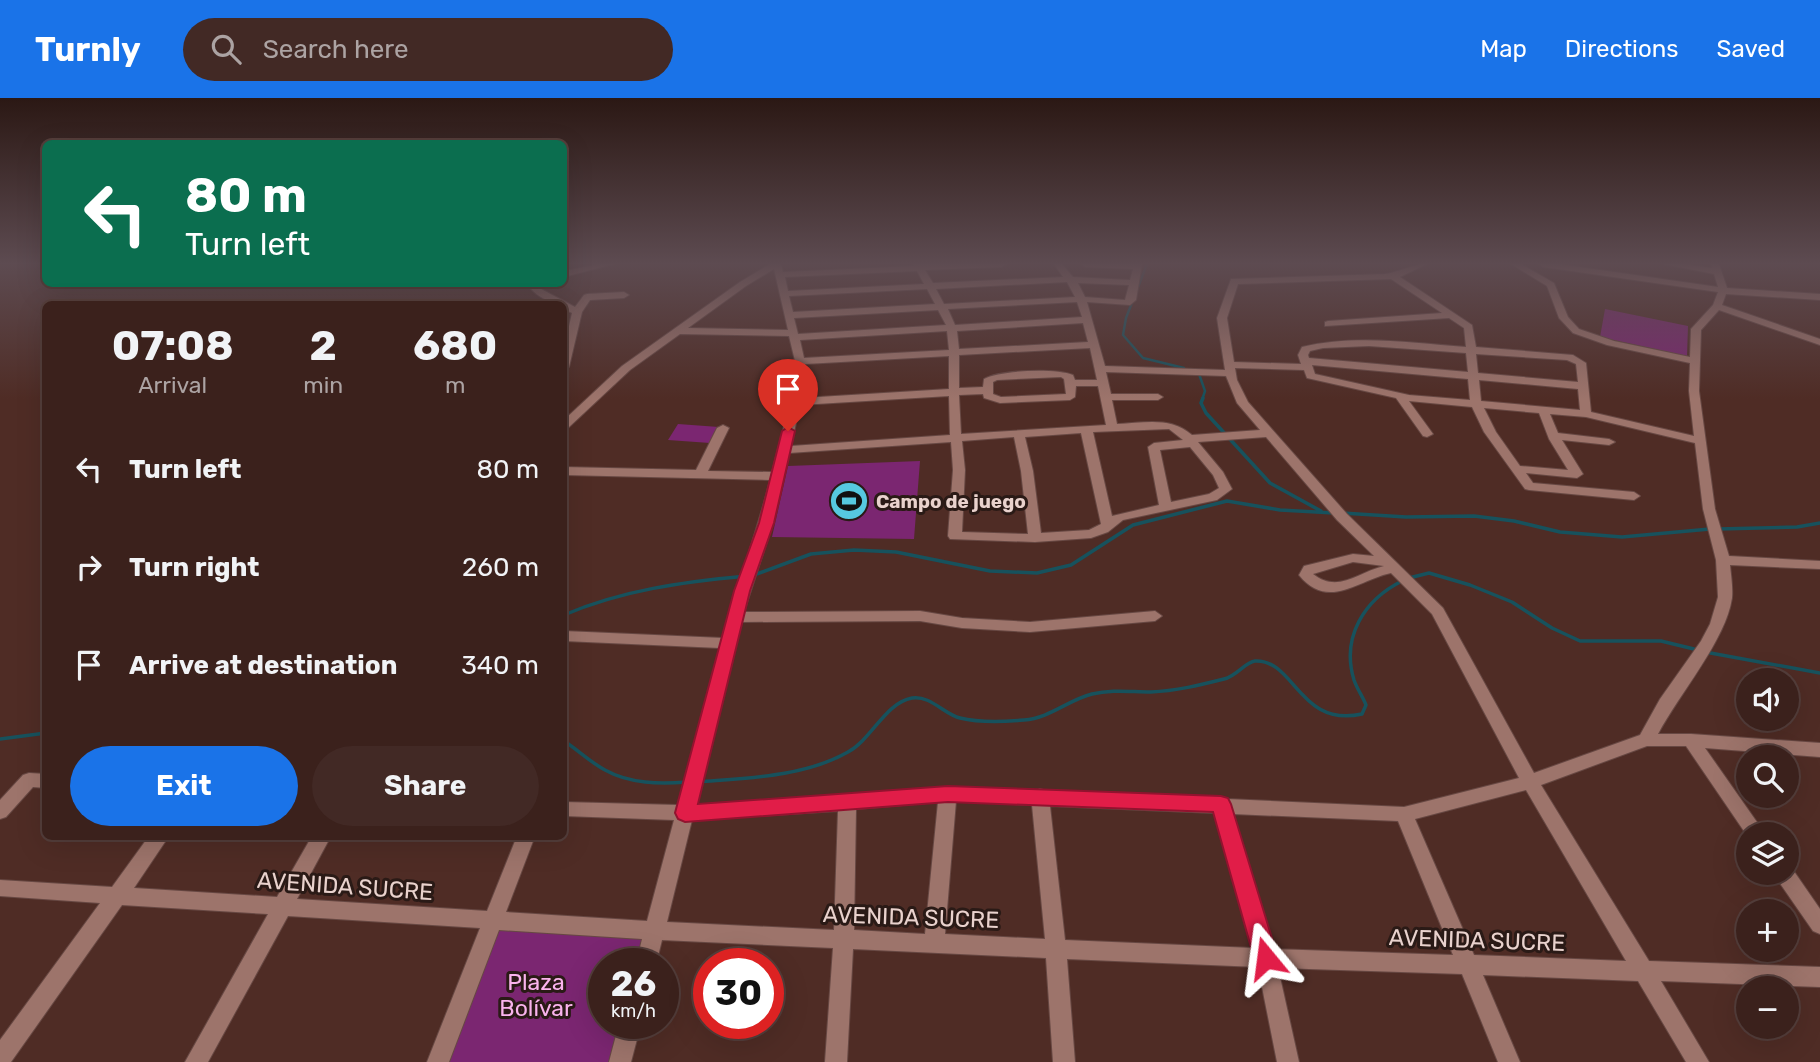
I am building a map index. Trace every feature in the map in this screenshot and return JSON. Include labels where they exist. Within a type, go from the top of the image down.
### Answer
[{"type":"street","points":[[571,309],[577,312]]},
{"type":"street","points":[[567,354],[579,309]]},
{"type":"street","points":[[567,423],[626,368],[713,309]]},
{"type":"street","points":[[651,948],[736,617],[766,523],[800,384],[800,361],[788,309]]},
{"type":"street","points":[[790,315],[904,309]]},
{"type":"street","points":[[783,450],[957,438],[1019,434],[1086,429],[1173,426],[1218,471],[1226,489],[1213,497],[1165,505],[1119,517],[1091,534],[1035,538],[955,536],[959,470],[957,438],[954,392],[955,352],[951,328],[942,309]]},
{"type":"street","points":[[1084,309],[1101,369],[1112,428]]},
{"type":"street","points":[[1225,309],[1222,318],[1231,369],[1243,403],[1339,513],[1443,619],[1530,782],[1698,1062]]},
{"type":"street","points":[[1442,309],[1469,327],[1476,404],[1490,432],[1529,486],[1634,496]]},
{"type":"street","points":[[1560,309],[1564,318],[1576,331],[1611,343],[1695,361]]},
{"type":"street","points":[[1646,740],[1665,703],[1702,652],[1722,610],[1725,597],[1723,560],[1715,531],[1694,391],[1696,330],[1714,309]]},
{"type":"street","points":[[1726,309],[1820,342]]},
{"type":"street","points":[[1328,324],[1451,315]]},
{"type":"street","points":[[678,331],[794,335],[1087,320]]},
{"type":"street","points":[[1586,414],[1581,363],[1574,358],[1336,344],[1306,349],[1303,355],[1311,376],[1400,396],[1586,414],[1701,441]]},
{"type":"street","points":[[800,361],[1094,345]]},
{"type":"street","points":[[1101,369],[1231,369],[1306,364],[1584,386]]},
{"type":"street","points":[[1062,374],[1069,377],[1072,395],[1066,398],[1000,400],[991,398],[987,390],[988,381],[995,377],[1062,374]]},
{"type":"street","points":[[1071,383],[1104,383]]},
{"type":"street","points":[[795,402],[987,390]]},
{"type":"street","points":[[1400,396],[1427,434]]},
{"type":"street","points":[[1107,397],[1158,397]]},
{"type":"street","points":[[1517,469],[1577,474],[1554,436],[1543,410]]},
{"type":"street","points":[[700,474],[723,428]]},
{"type":"street","points":[[1086,429],[1108,525]]},
{"type":"street","points":[[1165,505],[1154,447],[1269,433]]},
{"type":"street","points":[[1019,434],[1027,471],[1035,538]]},
{"type":"street","points":[[1554,436],[1609,442]]},
{"type":"street","points":[[567,471],[777,476]]},
{"type":"street","points":[[1353,558],[1399,572],[1373,572],[1334,590],[1319,587],[1306,575],[1309,569],[1353,558]]},
{"type":"street","points":[[1723,560],[1820,565]]},
{"type":"street","points":[[736,617],[920,616],[962,623],[1030,626],[1155,616]]},
{"type":"street","points":[[567,636],[729,643]]},
{"type":"street","points":[[567,809],[685,813],[948,794],[1404,814],[1530,782],[1646,740],[1691,740],[1820,750]]},
{"type":"street","points":[[1691,740],[1748,822]]},
{"type":"street","points":[[0,812],[37,781]]},
{"type":"street","points":[[934,942],[948,794]]},
{"type":"street","points":[[1040,796],[1056,948],[1064,1062]]},
{"type":"street","points":[[836,1062],[844,939],[847,803]]},
{"type":"street","points":[[1221,804],[1266,958],[1288,1062]]},
{"type":"street","points":[[1404,814],[1509,1062]]},
{"type":"street","points":[[0,1059],[157,840]]},
{"type":"street","points":[[196,1062],[320,840]]},
{"type":"street","points":[[438,1062],[524,840]]},
{"type":"street","points":[[1792,885],[1820,925]]},
{"type":"street","name":"AVENIDA SUCRE","points":[[0,888],[656,931],[1266,958],[1820,977]]},
{"type":"street","points":[[620,1062],[626,1039]]},
{"type":"green space","points":[[1605,309],[1688,326],[1687,356],[1600,337]]},
{"type":"green space","points":[[678,424],[719,427],[710,443],[668,440]]},
{"type":"green space","name":"Campo de juego","points":[[920,461],[914,539],[772,537],[788,466]]},
{"type":"green space","name":"Plaza Bolívar","points":[[493,921],[656,931],[651,948],[588,948],[588,1039],[626,1039],[620,1062],[438,1062]]},
{"type":"waterway","points":[[1130,309],[1123,335],[1143,358],[1184,368]]},
{"type":"waterway","points":[[1199,374],[1205,391],[1202,400]]},
{"type":"waterway","points":[[1203,398],[1201,403],[1206,413],[1270,483],[1321,511]]},
{"type":"waterway","points":[[754,575],[811,554],[854,550],[896,552],[990,571],[1037,573],[1071,565],[1133,525],[1227,501],[1280,510],[1334,513]]},
{"type":"waterway","points":[[1342,513],[1406,517],[1474,516],[1514,521],[1560,532],[1622,537],[1710,529]]},
{"type":"waterway","points":[[1718,529],[1797,527],[1820,523]]},
{"type":"waterway","points":[[1409,578],[1429,573],[1470,585],[1512,602],[1552,628],[1580,641],[1661,641],[1698,650]]},
{"type":"waterway","points":[[567,614],[608,599],[653,588],[746,576]]},
{"type":"waterway","points":[[698,782],[775,775],[813,767],[831,760],[857,746],[894,707],[912,698],[925,699],[954,716],[968,720],[1024,720],[1042,716],[1099,692],[1151,692],[1224,679],[1255,661],[1268,663],[1280,670],[1311,703],[1324,711],[1341,716],[1362,714],[1366,705],[1354,680],[1351,664],[1353,635],[1367,609],[1388,589],[1402,581]]},
{"type":"waterway","points":[[1705,652],[1820,673]]},
{"type":"waterway","points":[[0,739],[42,734]]},
{"type":"waterway","points":[[567,743],[615,775],[656,783],[687,782]]},
{"type":"place","name":"Campo de juego","points":[[849,501]]},
{"type":"route","points":[[788,431],[760,545],[742,591],[685,813],[948,794],[1221,804],[1266,958]]}]
